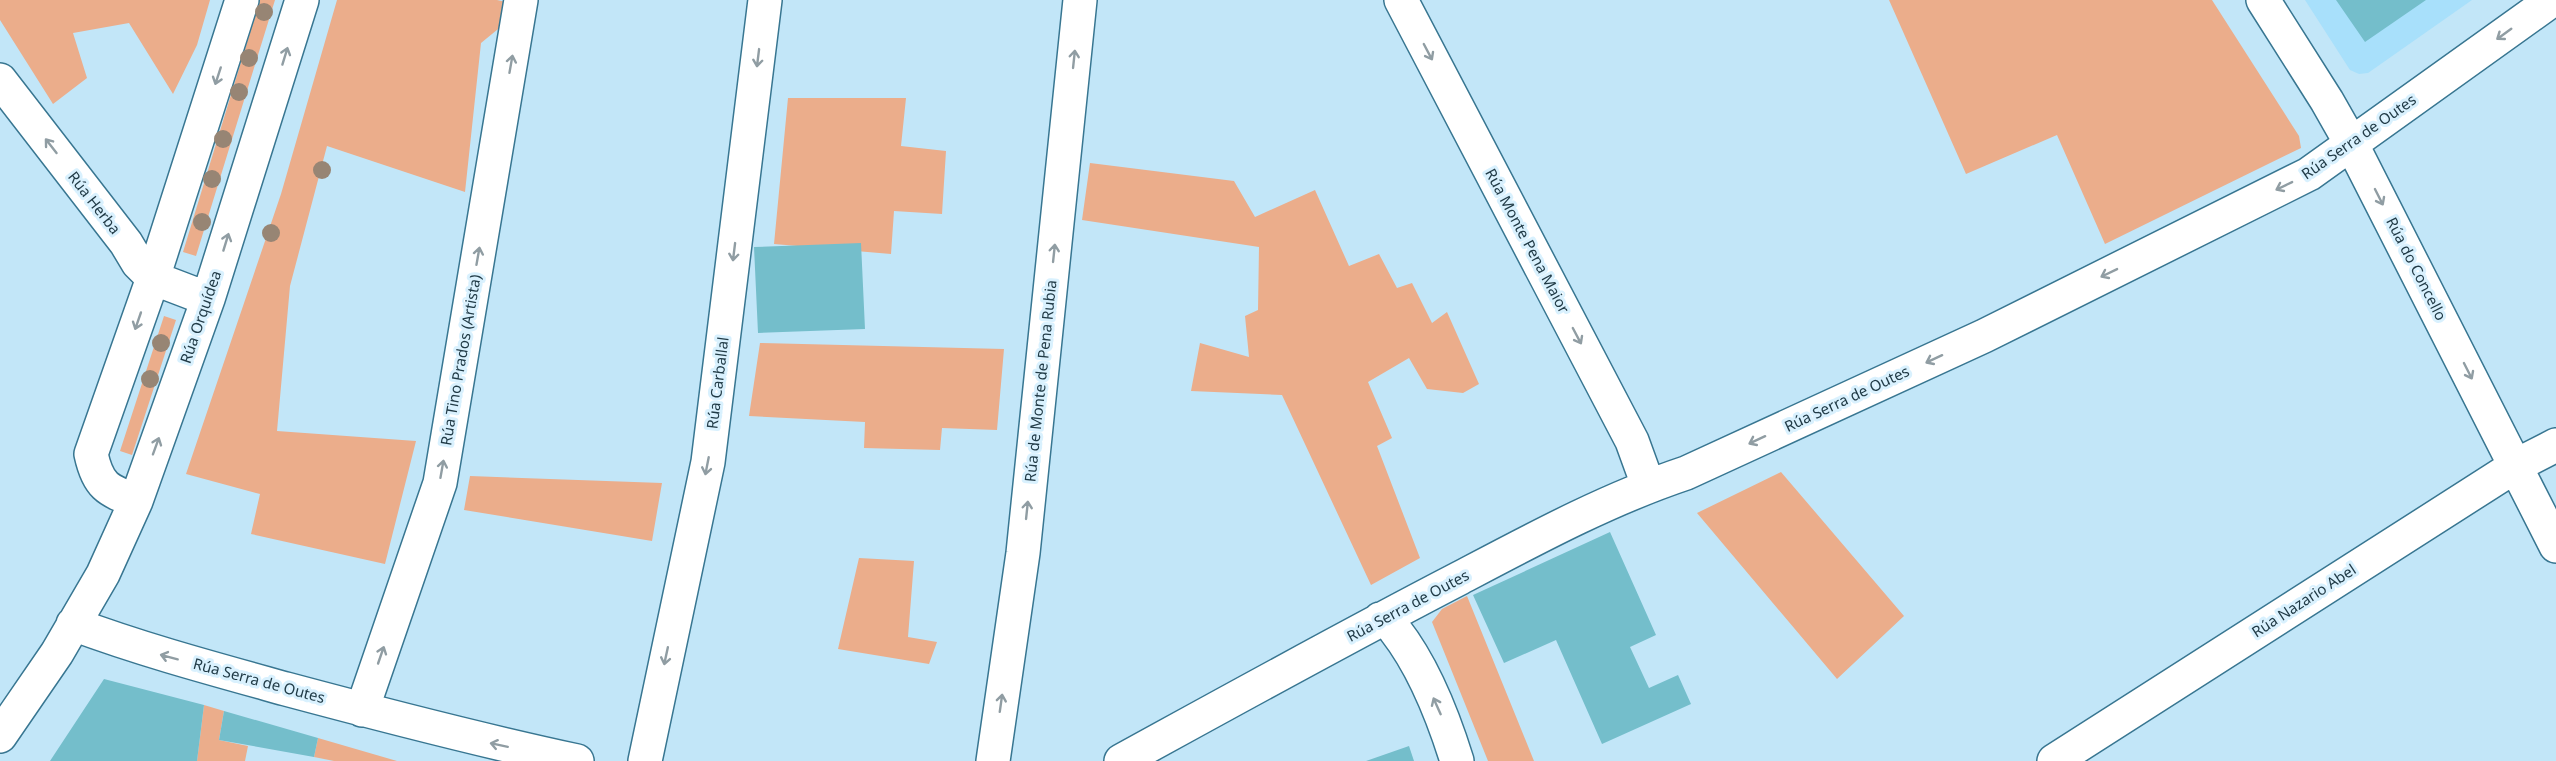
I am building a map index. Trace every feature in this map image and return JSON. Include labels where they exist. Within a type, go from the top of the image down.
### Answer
[{"type":"street","points":[[136,501],[111,492],[95,474],[91,454],[153,278],[242,0]]},
{"type":"street","name":"Rúa Orquídea","points":[[73,624],[104,574],[136,501],[208,300],[302,0]]},
{"type":"street","name":"Rúa Tino Prados (Artista)","points":[[363,710],[440,483],[521,0]]},
{"type":"street","name":"Rúa Carballal","points":[[645,761],[708,462],[765,0]]},
{"type":"street","name":"Rúa de Monte de Pena Rubia","points":[[993,761],[1023,553],[1080,0]]},
{"type":"street","name":"Rúa Monte Pena Maior","points":[[1401,0],[1632,441],[1648,485]]},
{"type":"street","name":"Rúa do Concello","points":[[2263,0],[2352,145],[2517,465],[2556,546]]},
{"type":"street","name":"Rúa Serra de Outes","points":[[1121,761],[1380,619],[1531,541],[1648,485],[1686,473],[1984,336],[2309,174],[2552,0]]},
{"type":"street","name":"Rúa Herba","points":[[0,80],[138,263],[153,278],[208,300]]},
{"type":"street","name":"Rúa Nazario Abel","points":[[2054,761],[2517,465],[2556,445]]},
{"type":"street","points":[[1380,619],[1394,628],[1424,677],[1448,731],[1457,761]]},
{"type":"street","points":[[0,736],[57,653],[73,624]]},
{"type":"street","name":"Rúa Serra de Outes","points":[[73,624],[146,650],[363,710],[485,741],[577,761]]},
{"type":"shaded area","points":[[0,0],[210,0],[197,45],[173,94],[129,23],[73,33],[87,78],[53,104],[0,20]]},
{"type":"shaded area","points":[[260,0],[275,0],[196,256],[183,252]]},
{"type":"shaded area","points":[[337,0],[497,0],[506,2],[503,25],[481,43],[465,192],[327,146],[290,286],[277,431],[416,441],[385,564],[251,534],[260,494],[186,474],[281,194]]},
{"type":"shaded area","points":[[1889,0],[2212,0],[2299,136],[2301,148],[2105,244],[2057,135],[1966,174]]},
{"type":"shaded area","points":[[2305,0],[2472,0],[2368,73],[2359,74],[2350,70]]},
{"type":"shaded area","points":[[788,98],[906,98],[901,146],[946,151],[942,214],[894,211],[891,254],[774,244]]},
{"type":"shaded area","points":[[1090,163],[1234,181],[1255,217],[1315,190],[1349,266],[1379,254],[1397,288],[1412,283],[1432,323],[1447,312],[1479,384],[1463,393],[1427,389],[1409,358],[1368,382],[1392,438],[1377,446],[1420,558],[1371,585],[1282,395],[1191,391],[1200,343],[1249,357],[1245,316],[1258,310],[1259,247],[1082,220]]},
{"type":"shaded area","points":[[164,316],[176,320],[132,455],[120,451]]},
{"type":"shaded area","points":[[760,343],[1004,349],[997,430],[942,428],[940,450],[864,448],[865,422],[749,416]]},
{"type":"shaded area","points":[[1781,472],[1904,616],[1837,679],[1697,513]]},
{"type":"shaded area","points":[[470,476],[662,483],[652,541],[464,510]]},
{"type":"shaded area","points":[[859,558],[914,561],[908,637],[937,642],[929,664],[838,649]]},
{"type":"shaded area","points":[[1467,596],[1534,761],[1488,761],[1432,622],[1442,609]]},
{"type":"shaded area","points":[[204,705],[224,711],[219,740],[248,746],[245,761],[197,761]]},
{"type":"shaded area","points":[[318,738],[397,761],[334,761],[314,757]]},
{"type":"building","points":[[2336,0],[2426,0],[2365,42]]},
{"type":"building","points":[[861,243],[865,329],[758,333],[754,247]]},
{"type":"building","points":[[1610,532],[1656,635],[1630,647],[1649,688],[1678,675],[1691,704],[1602,744],[1556,640],[1504,663],[1473,595]]},
{"type":"building","points":[[104,679],[204,705],[197,761],[50,761]]},
{"type":"building","points":[[224,711],[318,738],[314,757],[219,740]]},
{"type":"building","points":[[1409,746],[1414,761],[1366,761]]}]
